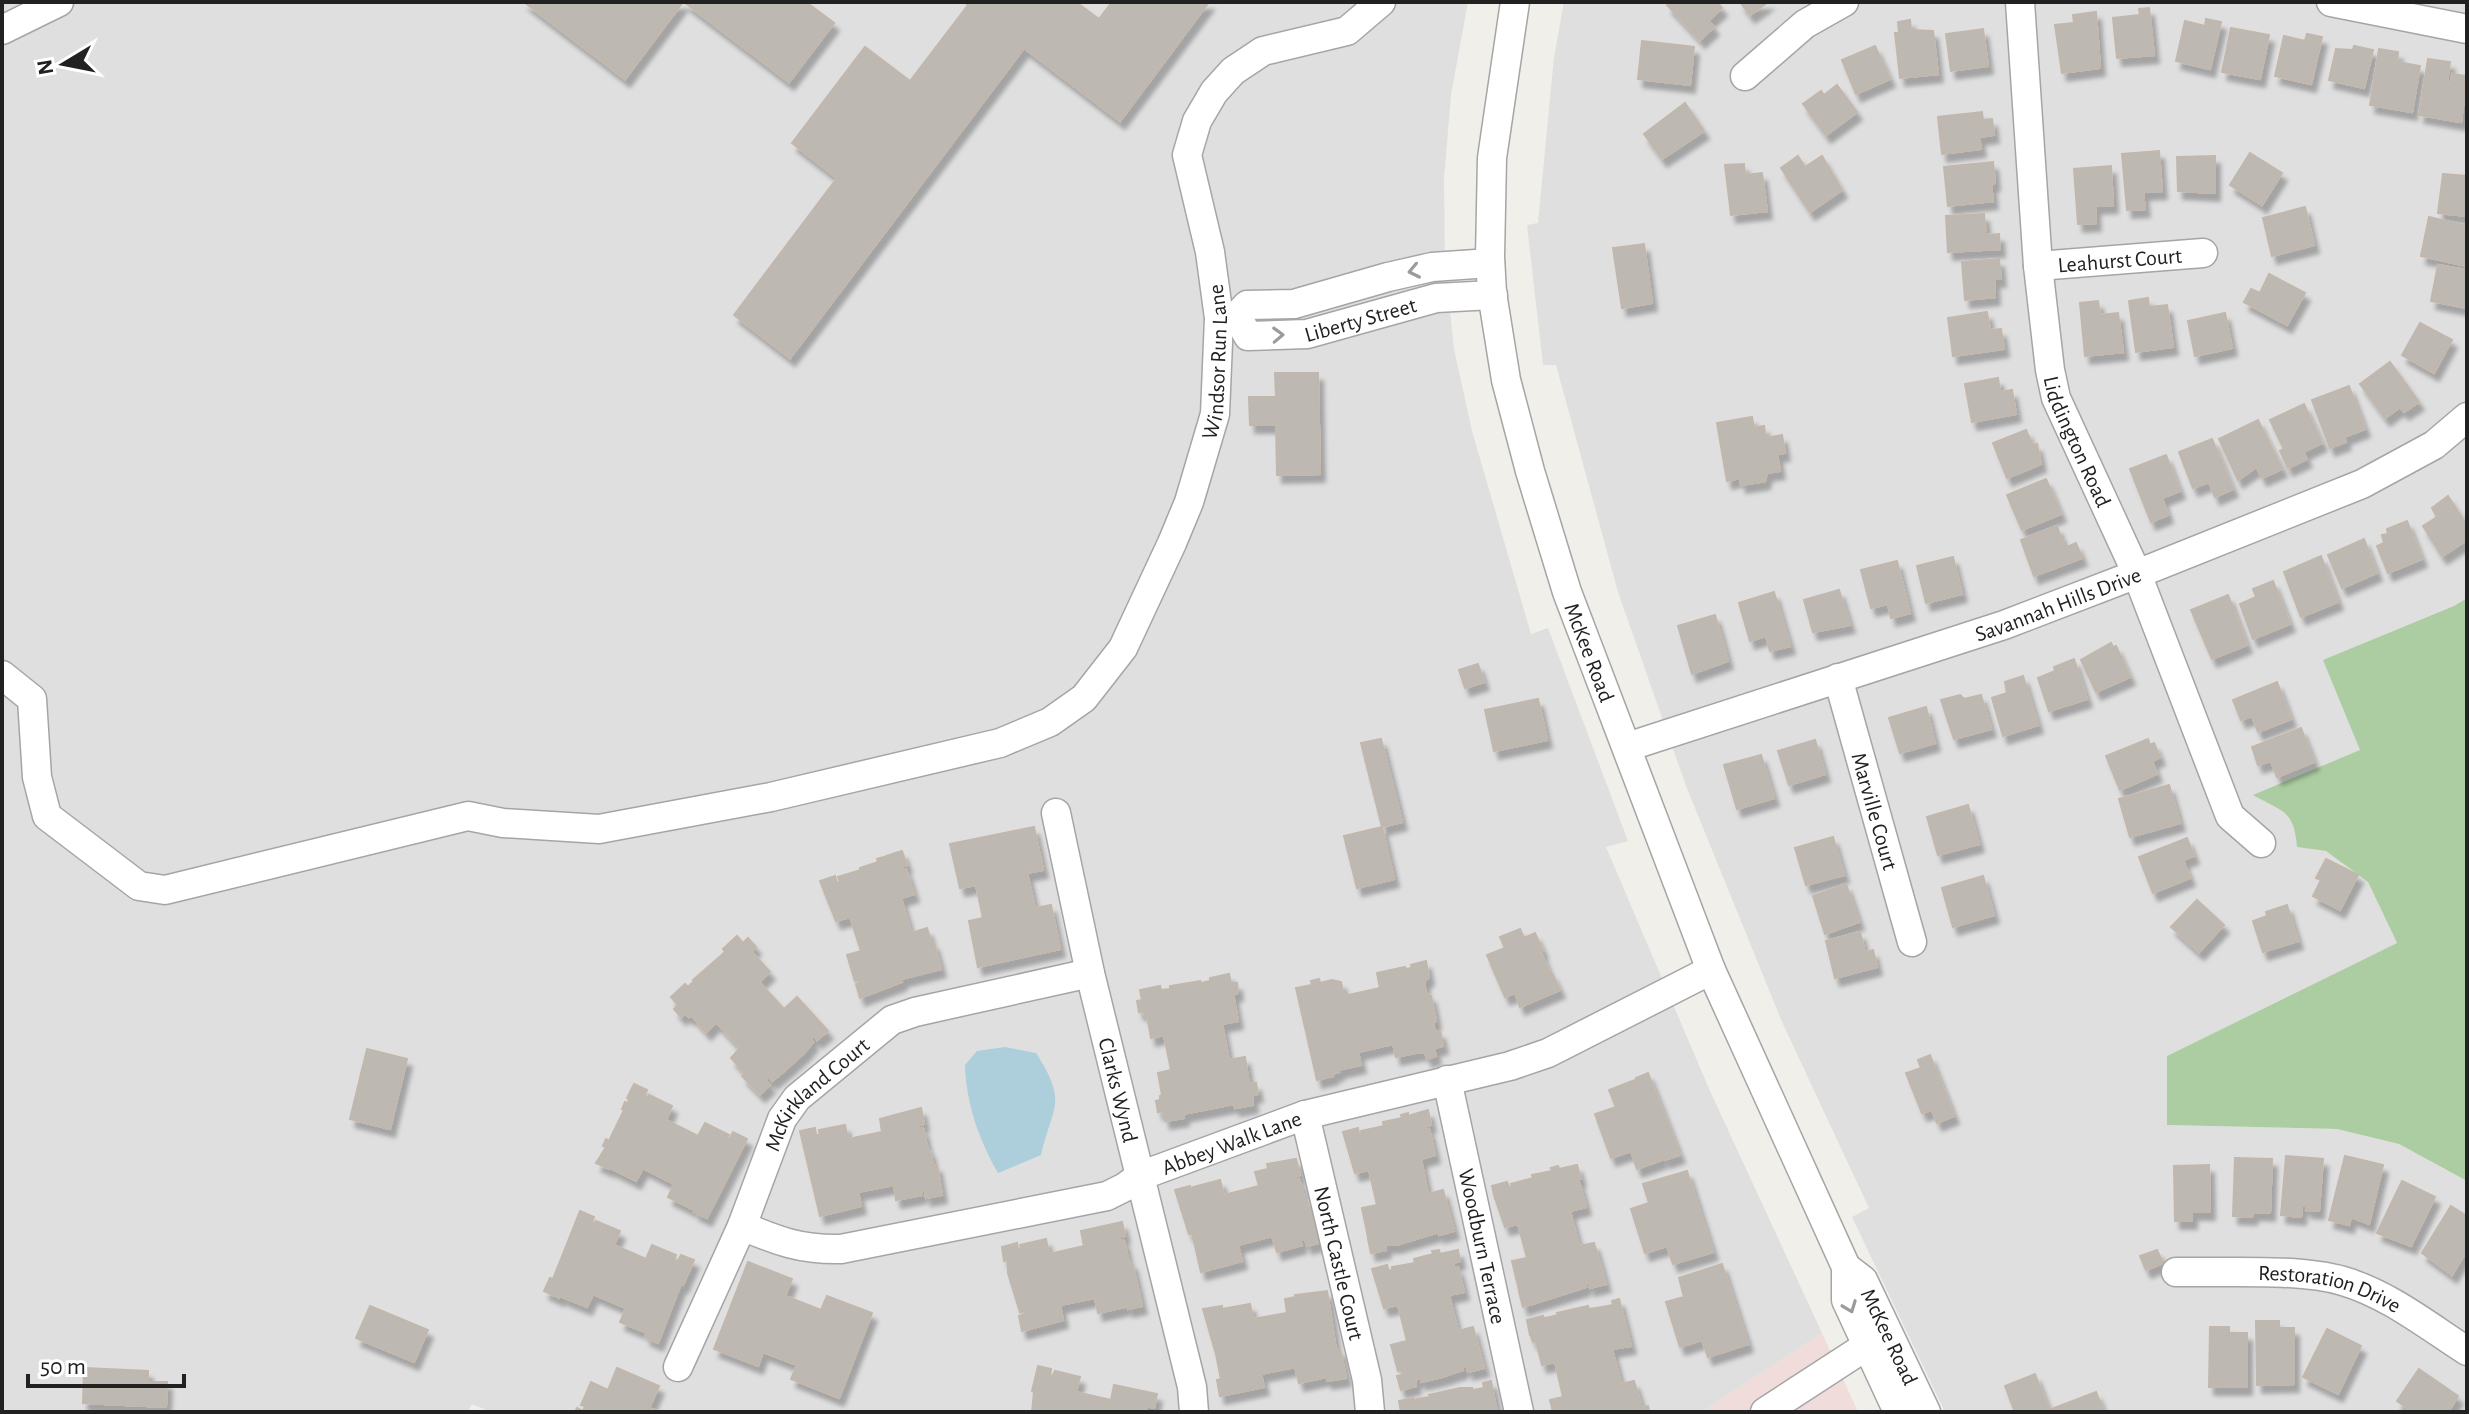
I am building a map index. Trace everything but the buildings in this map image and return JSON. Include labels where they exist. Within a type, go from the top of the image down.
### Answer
[{"type":"street","points":[[2,30],[59,2]]},
{"type":"street","name":"Windsor Run Lane","points":[[2,675],[32,699],[37,777],[47,816],[139,886],[165,890],[468,816],[503,823],[599,829],[771,797],[1000,743],[1050,722],[1084,698],[1123,648],[1189,502],[1215,414],[1228,317],[1187,155],[1197,121],[1214,92],[1233,71],[1263,51],[1347,31],[1381,2]]},
{"type":"street","name":"McKee Road","points":[[1515,2],[1492,158],[1490,263],[1506,380],[1530,471],[1567,592],[1711,970],[1846,1267],[1846,1300],[1898,1412]]},
{"type":"street","points":[[1745,76],[1805,24],[1844,2]]},
{"type":"street","name":"Liddington Road","points":[[2020,2],[2038,266],[2056,398],[2137,574],[2230,816],[2261,843]]},
{"type":"street","points":[[2331,2],[2467,29]]},
{"type":"street","name":"Leahurst Court","points":[[2038,266],[2203,253]]},
{"type":"street","name":"Liberty Street","points":[[1490,263],[1432,267],[1294,304],[1247,305],[1228,317],[1248,336],[1307,334],[1436,298],[1493,295]]},
{"type":"street","points":[[1340,293],[1345,324]]},
{"type":"street","name":"Savannah Hills Drive","points":[[1627,747],[2004,625],[2137,574],[2362,484],[2434,445],[2466,419]]},
{"type":"street","name":"Marville Court","points":[[1838,678],[1912,942]]},
{"type":"street","name":"Clarks Wynd","points":[[1056,813],[1090,973],[1192,1387],[1194,1412]]},
{"type":"street","name":"Abbey Walk Lane","points":[[742,1226],[811,1250],[841,1249],[1107,1196],[1140,1176],[1305,1115],[1510,1066],[1548,1053],[1711,970]]},
{"type":"street","name":"McKirkland Court","points":[[678,1367],[742,1226],[782,1119],[797,1098],[892,1020],[915,1012],[1090,973]]},
{"type":"street","name":"Woodburn Terrace","points":[[1447,1080],[1519,1412]]},
{"type":"street","name":"North Castle Court","points":[[1305,1115],[1367,1380],[1370,1412]]},
{"type":"street","name":"McKee Road","points":[[1846,1267],[1863,1280],[1926,1412]]},
{"type":"street","name":"Restoration Drive","points":[[2176,1272],[2302,1275],[2343,1281],[2381,1297],[2467,1351]]},
{"type":"street","points":[[1765,1412],[1868,1345]]},
{"type":"shaded area","points":[[2,2],[1468,2],[1451,95],[1444,179],[1445,264],[1454,349],[1472,431],[1531,634],[1548,628],[1628,841],[1606,847],[1710,1091],[1822,1333],[1702,1412],[490,1412],[472,1404],[468,1412],[2,1412]]},
{"type":"shaded area","points":[[1564,2],[2467,2],[2467,598],[2454,606],[2361,750],[2289,815],[2296,827],[2298,847],[2326,851],[2368,882],[2397,943],[2167,1056],[2167,1125],[2337,1129],[2399,1144],[2467,1181],[2467,1412],[1945,1412],[1852,1217],[1869,1208],[1782,1022],[1686,786],[1618,592],[1556,365],[1543,365],[1527,225],[1538,223],[1554,57]]},
{"type":"shaded area","points":[[1822,1333],[1858,1412],[1702,1412]]},
{"type":"green space","points":[[2467,598],[2467,1181],[2399,1144],[2337,1129],[2167,1125],[2167,1056],[2397,943],[2368,882],[2326,851],[2297,847],[2290,819],[2279,809],[2253,795],[2360,750],[2323,660]]},
{"type":"water","points":[[1005,1047],[1036,1053],[1052,1083],[1055,1104],[1041,1155],[998,1173],[975,1121],[965,1065],[977,1051]]}]
